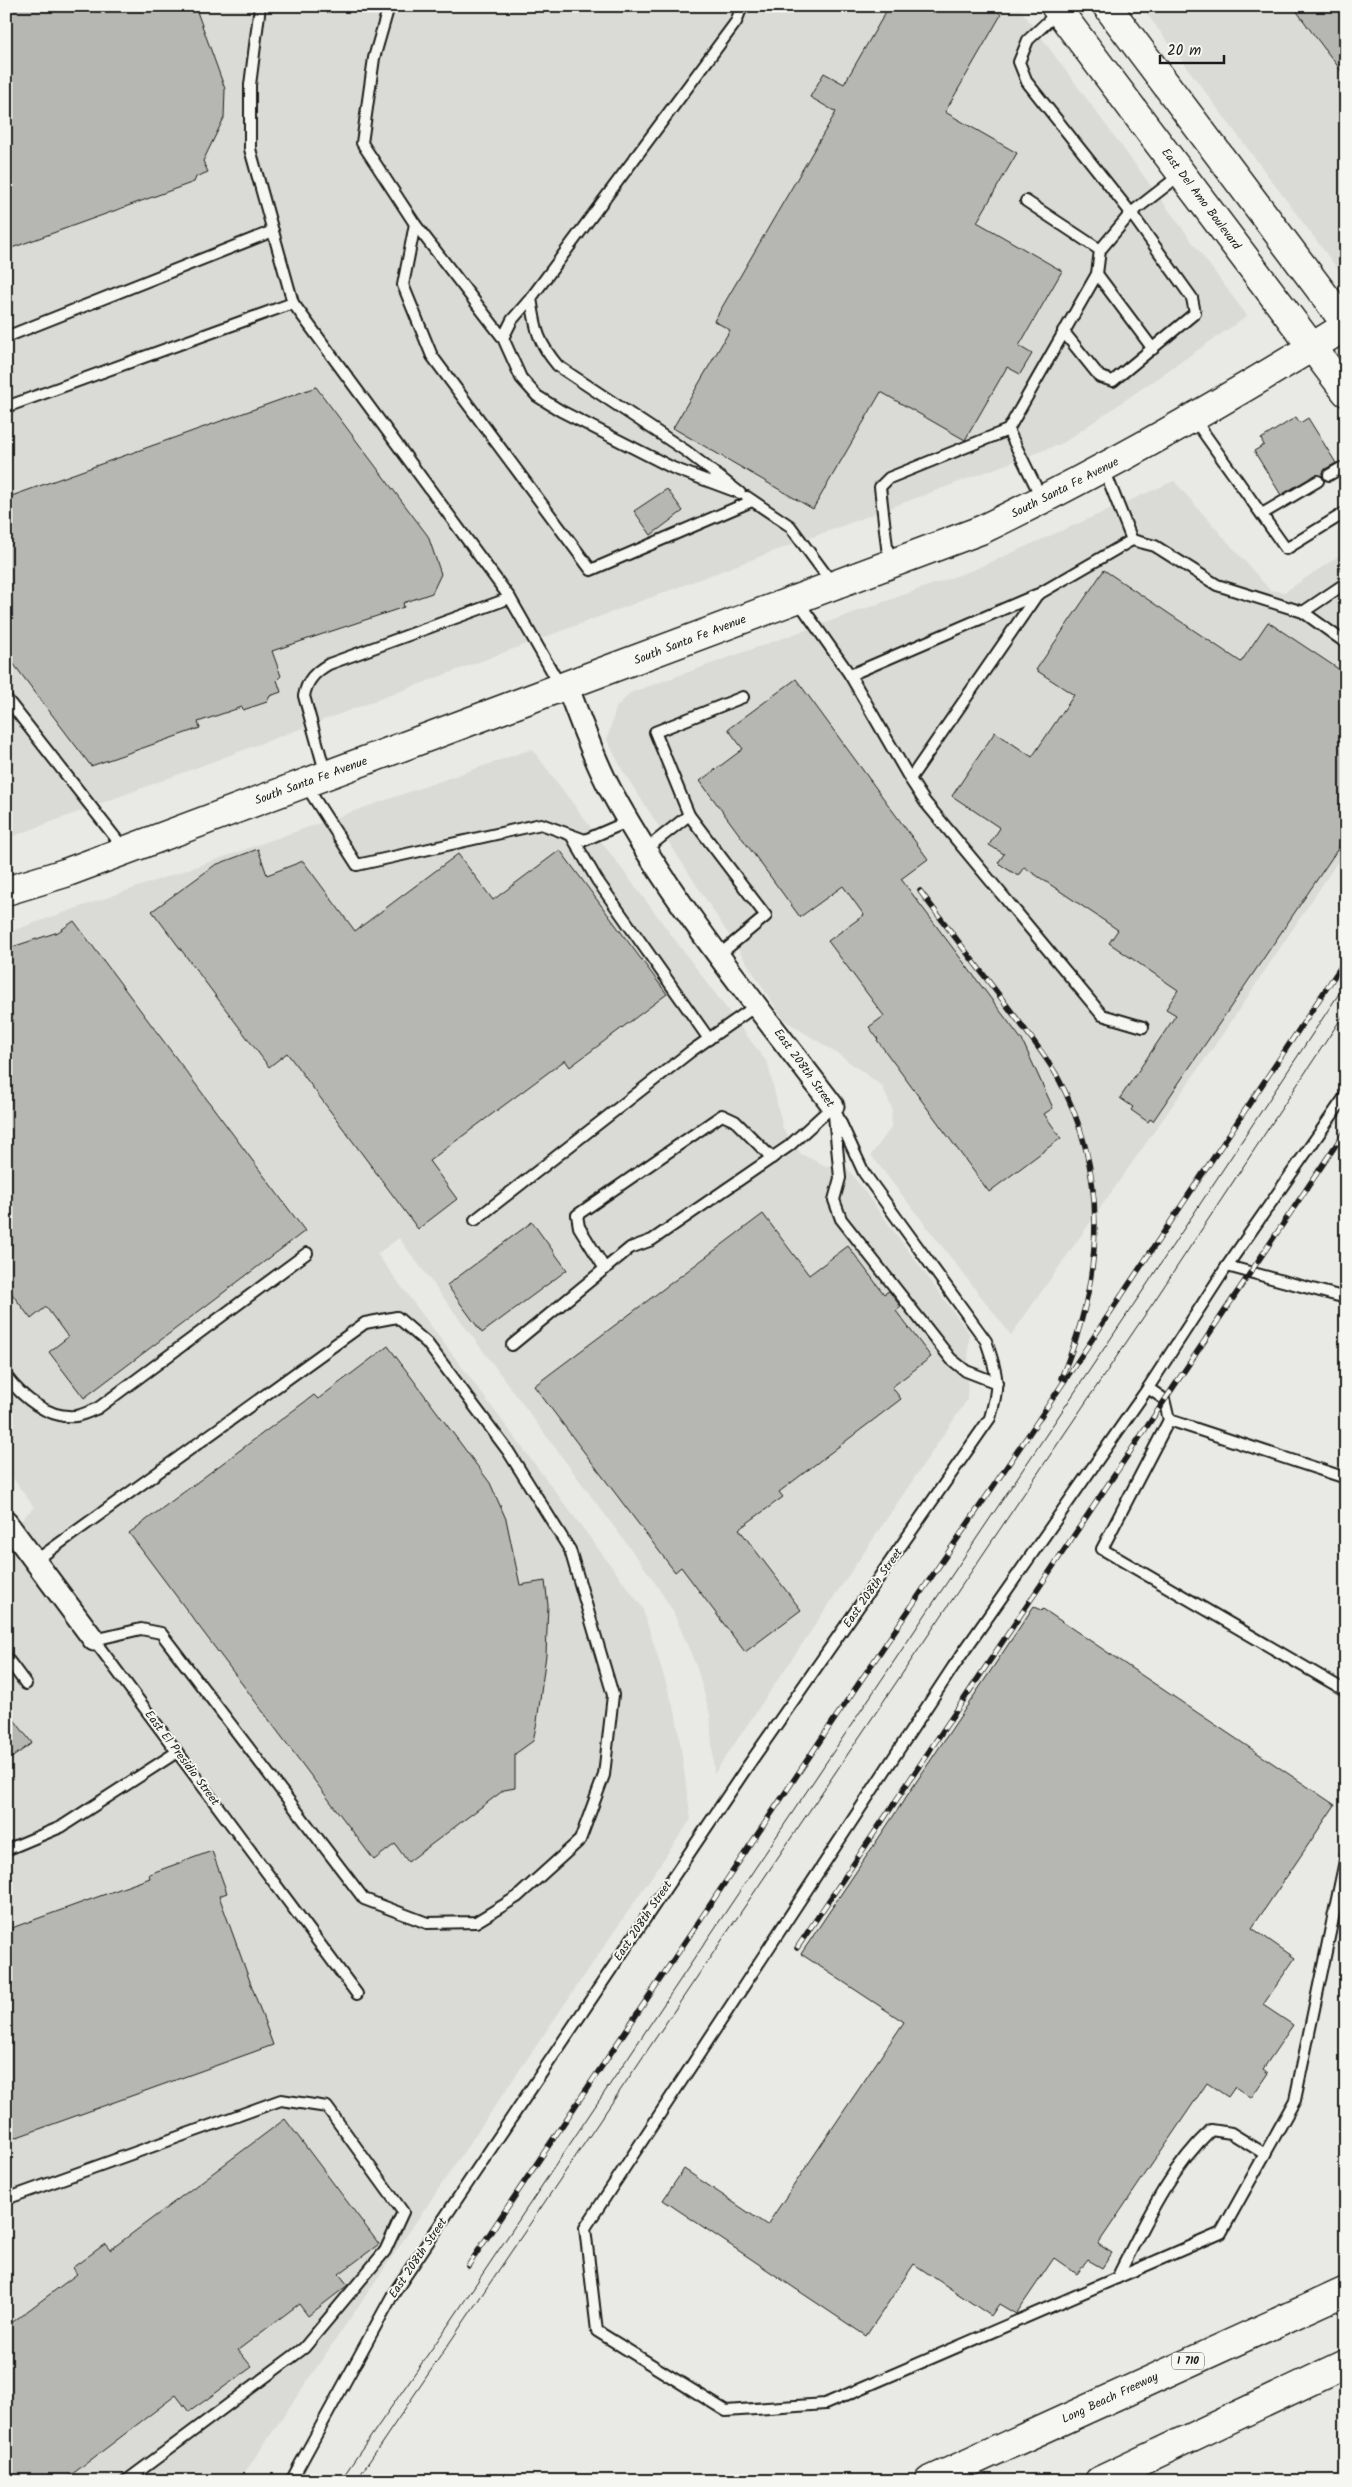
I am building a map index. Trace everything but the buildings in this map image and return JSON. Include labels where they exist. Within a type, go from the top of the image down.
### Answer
[{"type":"main road","points":[[1112,8],[1346,325]]},
{"type":"main road","name":"East Del Amo Boulevard","points":[[1057,9],[1346,392]]},
{"type":"main road","name":"South Santa Fe Avenue","points":[[6,891],[65,873],[981,530],[1104,469],[1194,419],[1346,325]]},
{"type":"main road","name":"Long Beach Freeway","points":[[929,2481],[1278,2320],[1346,2291]]},
{"type":"main road","points":[[1099,2481],[1263,2401],[1346,2364]]},
{"type":"street","name":"East 208th Street","points":[[564,687],[611,790],[646,849],[719,955],[833,1106]]},
{"type":"street","name":"East El Presidio Street","points":[[6,1522],[94,1640]]},
{"type":"lane","points":[[260,6],[250,85],[250,149],[293,303],[510,598],[564,687]]},
{"type":"lane","points":[[389,6],[374,58],[362,143],[415,224],[503,338],[521,378],[537,396],[576,419],[673,468],[740,493]]},
{"type":"lane","points":[[503,338],[512,320],[531,298],[736,22],[742,6]]},
{"type":"lane","points":[[1057,9],[1028,40],[1019,62],[1027,82],[1131,213],[1192,298],[1195,314],[1114,381],[1100,377],[1063,331]]},
{"type":"lane","points":[[890,565],[880,487],[889,478],[1008,430],[1097,274],[1100,250],[1131,213],[1181,174]]},
{"type":"lane","points":[[1026,202],[1100,250]]},
{"type":"lane","points":[[415,224],[403,285],[432,356],[590,570],[752,501]]},
{"type":"lane","points":[[6,337],[273,231]]},
{"type":"lane","points":[[1097,274],[1153,349]]},
{"type":"lane","points":[[531,298],[536,326],[543,348],[558,366],[686,451],[740,493],[790,526],[834,586]]},
{"type":"lane","points":[[6,407],[293,303]]},
{"type":"lane","points":[[1194,419],[1286,549],[1346,512]]},
{"type":"lane","points":[[1008,430],[1042,500]]},
{"type":"lane","points":[[1329,475],[1341,468],[1346,471]]},
{"type":"lane","points":[[1104,469],[1132,540]]},
{"type":"lane","points":[[1262,514],[1318,481]]},
{"type":"lane","points":[[850,675],[1037,595],[1132,540],[1156,546],[1217,585],[1303,612],[1346,643]]},
{"type":"lane","points":[[1303,612],[1346,583]]},
{"type":"lane","points":[[910,779],[1037,595]]},
{"type":"lane","points":[[510,598],[329,664],[312,676],[306,685],[304,696],[316,780],[357,865],[541,824],[585,840],[630,821]]},
{"type":"lane","points":[[797,600],[850,675],[910,779],[926,802],[1102,1015],[1143,1026]]},
{"type":"lane","points":[[719,955],[766,916],[689,814],[655,732],[743,697]]},
{"type":"lane","points":[[6,698],[125,850]]},
{"type":"lane","points":[[646,849],[689,814]]},
{"type":"lane","points":[[571,834],[597,880],[709,1039]]},
{"type":"lane","points":[[475,1220],[709,1039],[757,1005]]},
{"type":"lane","points":[[1346,1095],[1228,1266],[1148,1388],[953,1667],[585,2228],[598,2331],[726,2412],[825,2404],[1222,2232],[1295,2100],[1346,1856]]},
{"type":"lane","points":[[512,1345],[630,1248],[652,1240],[772,1158],[789,1146],[833,1106]]},
{"type":"lane","points":[[833,1106],[840,1178],[834,1200],[841,1218],[951,1359],[966,1371],[997,1383]]},
{"type":"lane","name":"East 208th Street","points":[[291,2481],[392,2296],[745,1770],[990,1418],[998,1392],[995,1365],[986,1341],[864,1173],[833,1106]]},
{"type":"lane","points":[[604,1269],[579,1227],[577,1215],[722,1115],[735,1121],[772,1158]]},
{"type":"lane","points":[[6,1376],[16,1388],[44,1411],[75,1416],[98,1408],[307,1253]]},
{"type":"lane","points":[[1228,1266],[1346,1298]]},
{"type":"lane","points":[[35,1561],[365,1323],[397,1317],[427,1343],[508,1451],[570,1550],[613,1695],[604,1775],[580,1840],[517,1897],[476,1922],[427,1923],[380,1907],[364,1899],[161,1633],[141,1629],[94,1640]]},
{"type":"lane","points":[[1148,1388],[1164,1399],[1169,1420],[1102,1549],[1346,1691]]},
{"type":"lane","points":[[1169,1420],[1346,1478]]},
{"type":"lane","name":"East El Presidio Street","points":[[94,1640],[357,1994]]},
{"type":"lane","points":[[6,1657],[26,1684]]},
{"type":"lane","points":[[6,1850],[61,1827],[177,1752]]},
{"type":"lane","points":[[6,2199],[281,2100],[327,2107],[403,2212],[385,2251],[304,2348],[126,2481]]},
{"type":"lane","points":[[1117,2278],[1149,2215],[1192,2148],[1211,2130],[1231,2133],[1265,2154]]},
{"type":"shaded area","points":[[6,6],[1018,6],[1247,316],[1063,443],[6,839]]},
{"type":"shaded area","points":[[1141,6],[1346,6],[1346,280]]},
{"type":"shaded area","points":[[1174,481],[1270,590],[1285,592],[1346,551],[1346,849],[1222,1035],[1011,1335],[871,1155],[891,1128],[892,1108],[882,1086],[841,1056],[783,1019],[623,771],[607,740],[616,708],[630,693],[973,570]]},
{"type":"shaded area","points":[[532,749],[768,1064],[783,1129],[801,1154],[826,1166],[845,1165],[969,1333],[967,1400],[714,1774],[710,1714],[697,1668],[673,1611],[650,1575],[399,1238],[377,1254],[642,1607],[676,1715],[691,1819],[239,2481],[6,2481],[6,1536],[34,1507],[6,1469],[6,933]]},
{"type":"tram line","points":[[340,2481],[451,2321],[1142,1292],[1346,983]]},
{"type":"tram line","points":[[356,2481],[1155,1300],[1346,1011]]},
{"type":"railway","points":[[920,891],[1056,1074],[1073,1111],[1086,1148],[1093,1186],[1095,1225],[1093,1263],[1086,1302],[1061,1378]]},
{"type":"railway","points":[[468,2266],[842,1708],[1029,1434],[1346,959]]},
{"type":"railway","points":[[797,1948],[1346,1130]]}]
